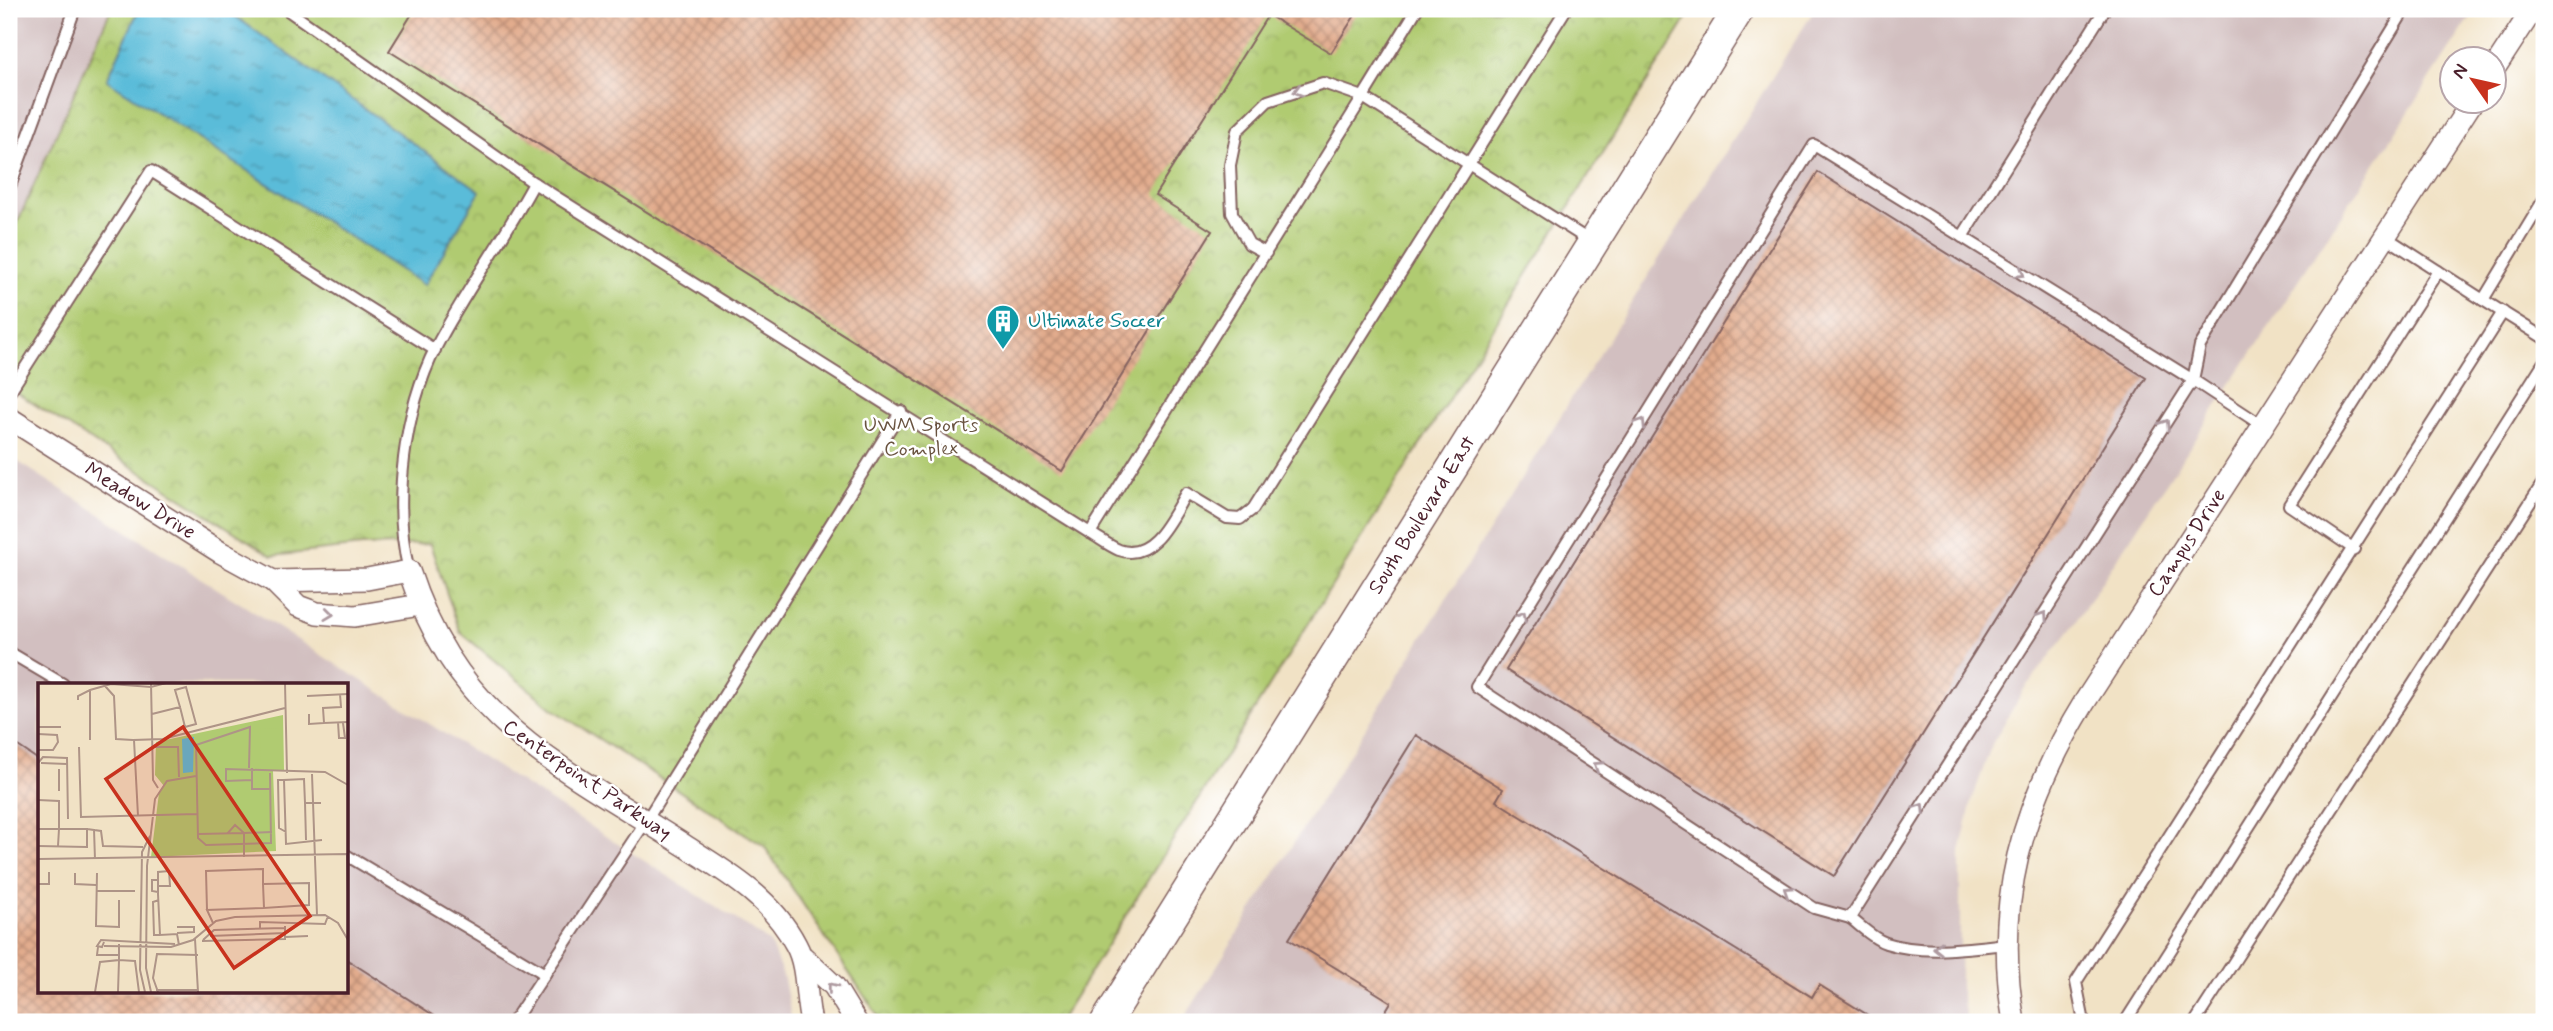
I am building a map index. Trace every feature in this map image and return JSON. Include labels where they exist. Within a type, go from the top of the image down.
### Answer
[{"type":"street","name":"South Boulevard East","points":[[1106,1022],[1739,9]]},
{"type":"street","points":[[2508,47],[2533,9]]},
{"type":"street","name":"Campus Drive","points":[[2014,1022],[2006,944],[2015,860],[2042,778],[2084,704],[2463,116]]},
{"type":"street","name":"Meadow Drive","points":[[9,418],[220,552],[272,581],[291,601],[317,613],[355,616],[420,606]]},
{"type":"street","points":[[272,581],[367,579],[409,571]]},
{"type":"street","name":"Centerpoint Parkway","points":[[409,571],[420,606],[457,673],[500,721],[541,754],[755,892],[783,923],[803,957],[834,986],[856,1022]]},
{"type":"street","name":"Centerpoint Parkway","points":[[803,957],[805,999],[811,1022]]},
{"type":"lane","points":[[9,189],[75,9]]},
{"type":"lane","points":[[286,9],[534,183],[901,411],[1090,533],[1120,550],[1138,552],[1154,542],[1186,493],[1227,518],[1240,519],[1253,509],[1566,9]]},
{"type":"lane","points":[[1090,533],[1417,9]]},
{"type":"lane","points":[[1962,237],[2105,9]]},
{"type":"lane","points":[[1850,918],[2193,380],[2200,346],[2405,9]]},
{"type":"lane","points":[[1266,253],[1249,244],[1231,212],[1230,165],[1237,131],[1268,101],[1323,83],[1363,97],[1593,243]]},
{"type":"lane","points":[[2006,944],[1965,949],[1907,947],[1883,942],[1850,918],[1814,908],[1478,687],[1814,145],[2263,426]]},
{"type":"lane","points":[[9,393],[151,171],[435,350]]},
{"type":"lane","points":[[409,571],[403,547],[401,489],[423,379],[435,350],[507,234],[534,183]]},
{"type":"lane","points":[[2483,300],[2544,199]]},
{"type":"lane","points":[[2384,236],[2544,338]]},
{"type":"lane","points":[[2354,549],[2289,505],[2438,271]]},
{"type":"lane","points":[[2084,1022],[2076,982],[2503,312]]},
{"type":"lane","points":[[2125,1022],[2544,362]]},
{"type":"lane","points":[[513,1022],[646,821],[901,411]]},
{"type":"lane","points":[[2195,1022],[2544,481]]},
{"type":"lane","points":[[9,652],[61,683]]},
{"type":"lane","points":[[348,856],[545,974]]},
{"type":"shaded area","points":[[9,9],[111,9],[9,242]]},
{"type":"shaded area","points":[[1815,9],[2476,9],[2452,46],[2438,46],[2438,67],[2071,629],[2024,689],[1992,744],[1972,800],[1960,852],[1960,987],[1967,1022],[1182,1022]]},
{"type":"shaded area","points":[[9,456],[748,927],[770,943],[784,979],[792,1022],[9,1022]]},
{"type":"green space","name":"UWM Sports Complex","points":[[111,9],[1693,9],[1059,1022],[882,1022],[764,846],[553,709],[460,632],[430,544],[362,546],[272,556],[9,388],[9,242]]},
{"type":"water","points":[[139,9],[225,9],[480,191],[424,285],[107,80]]},
{"type":"building","name":"Ultimate Soccer","points":[[415,9],[1359,9],[1331,53],[1268,15],[1155,195],[1212,231],[1062,471],[389,51]]},
{"type":"building","points":[[1818,172],[2146,378],[1834,876],[1506,670]]},
{"type":"building","points":[[1416,735],[1503,789],[1496,801],[1812,997],[1819,985],[1879,1022],[1379,1022],[1391,1002],[1289,939]]},
{"type":"building","points":[[9,740],[38,760],[38,992],[348,992],[348,960],[444,1022],[9,1022]]},
{"type":"place","name":"Ultimate Soccer","points":[[1003,351]]}]
